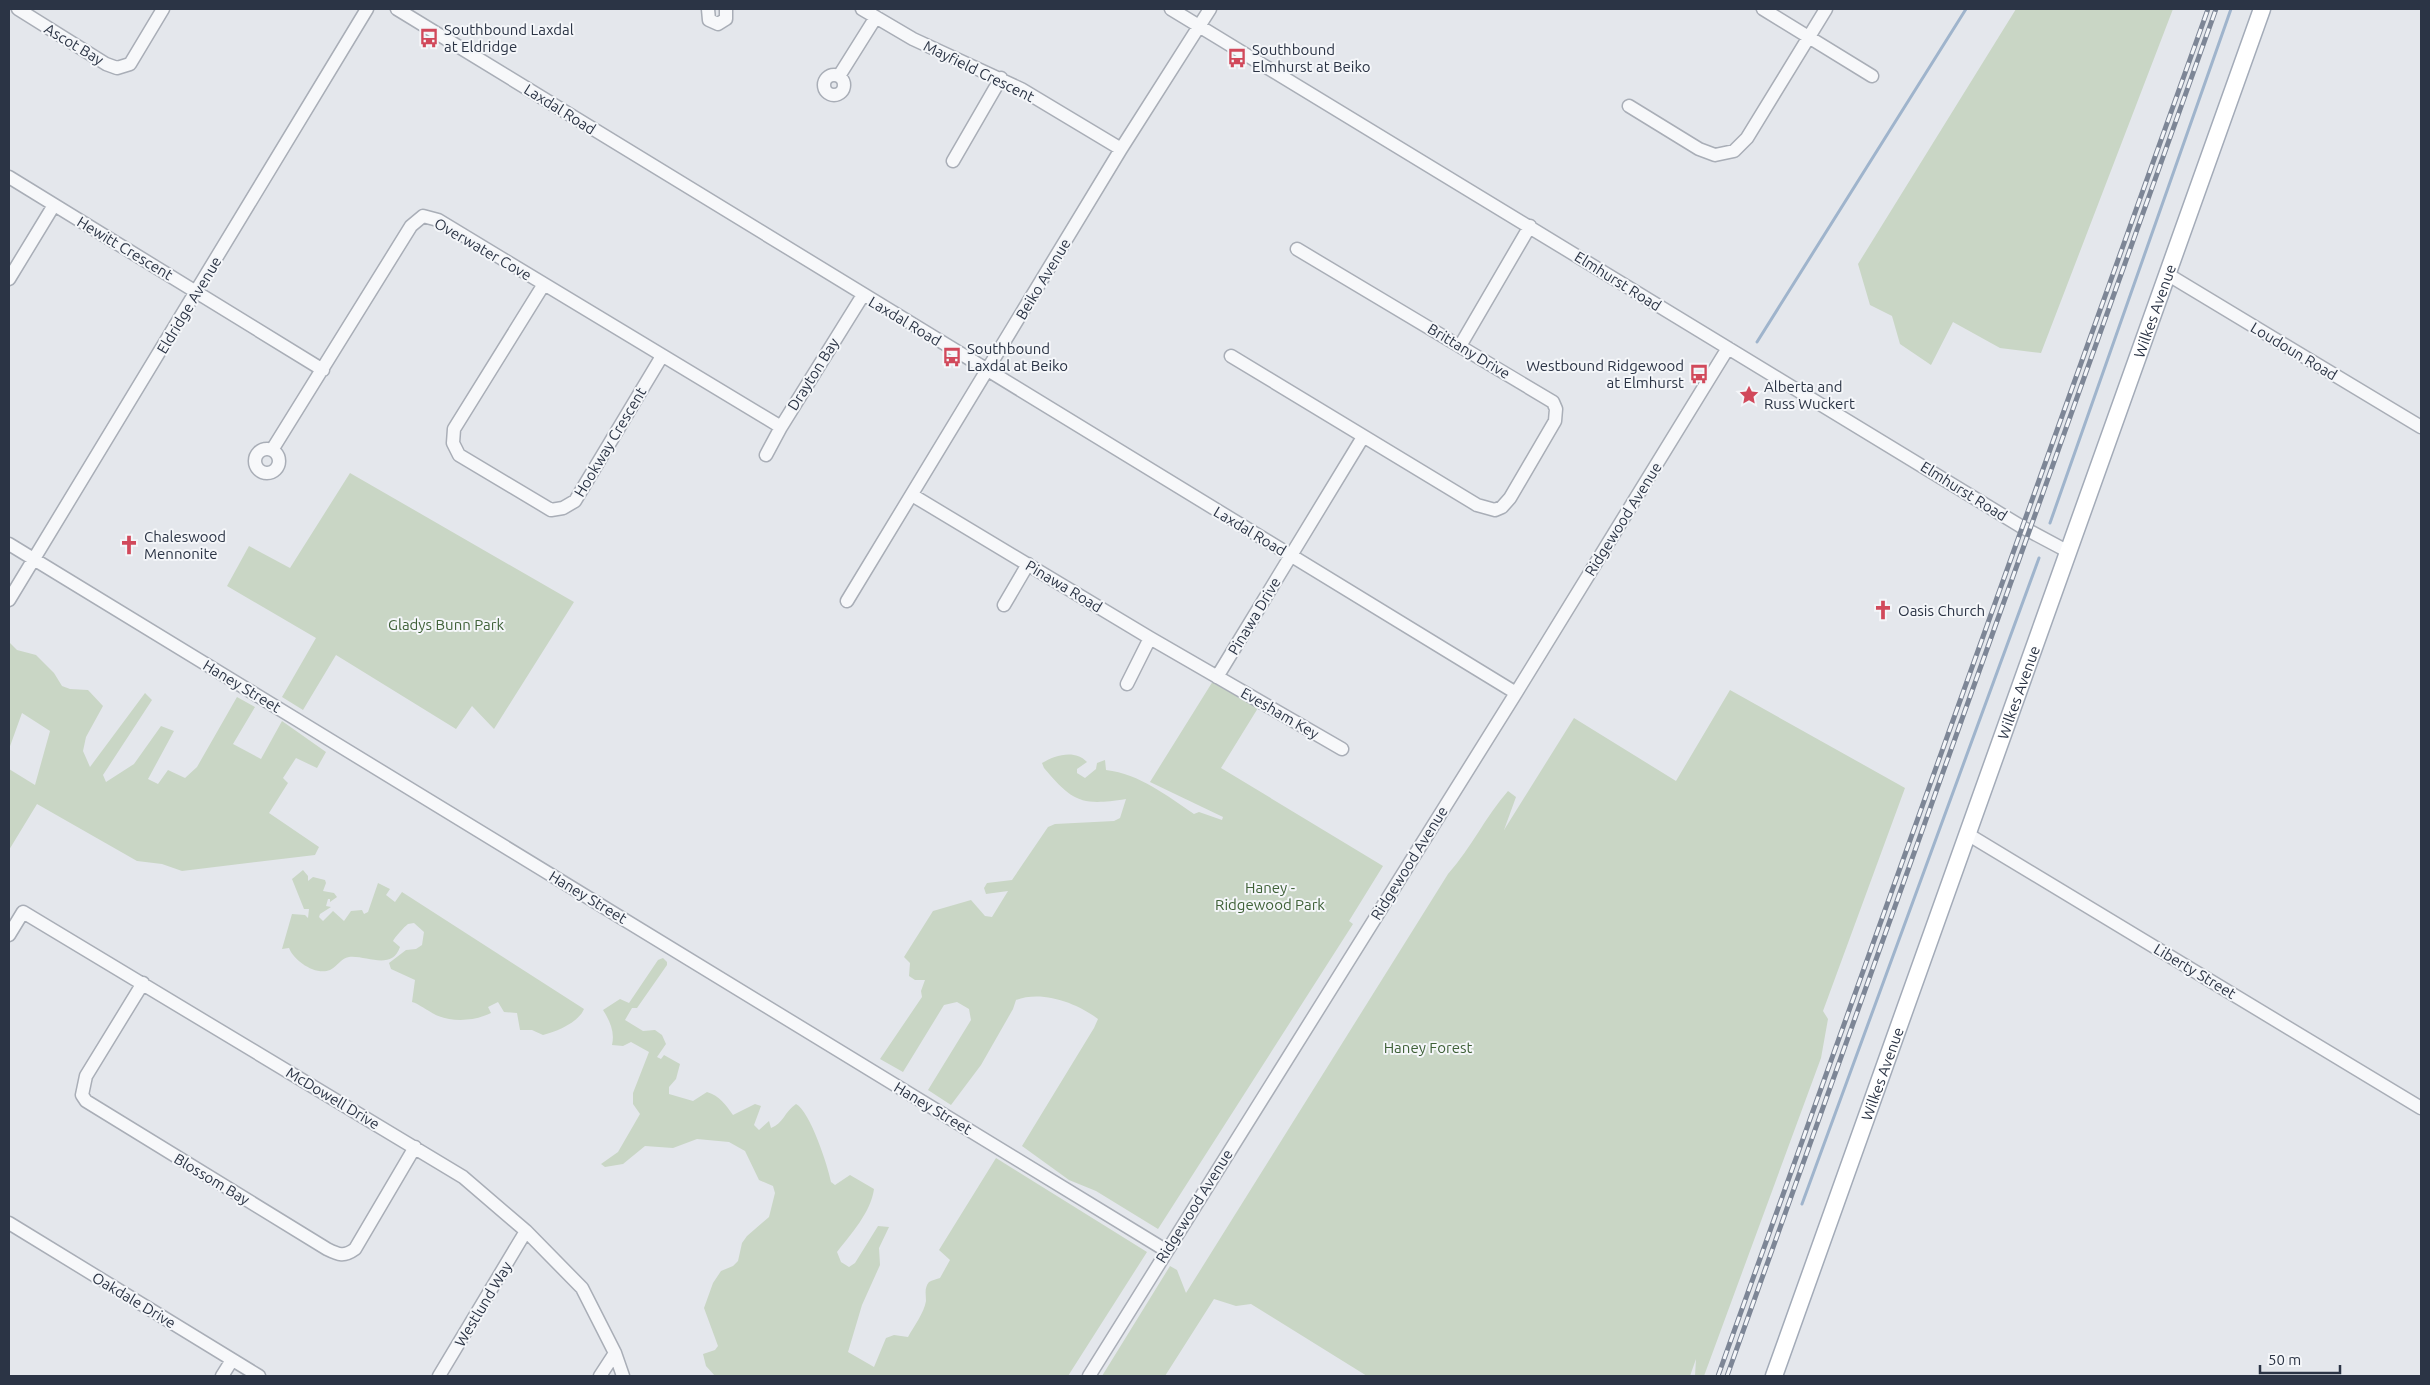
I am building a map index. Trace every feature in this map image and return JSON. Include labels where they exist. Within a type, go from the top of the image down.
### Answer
[{"type":"main road","name":"Wilkes Avenue","points":[[1774,1376],[2262,9]]},
{"type":"street","name":"Ascot Bay","points":[[18,9],[106,64],[117,68],[130,64],[163,9]]},
{"type":"street","name":"Eldridge Avenue","points":[[9,600],[198,291],[367,9]]},
{"type":"street","name":"Laxdal Road","points":[[397,9],[1516,693]]},
{"type":"street","points":[[708,9],[708,20],[718,24],[726,19],[726,9]]},
{"type":"street","name":"Mayfield Crescent","points":[[862,9],[913,39],[1002,78],[1121,149]]},
{"type":"street","name":"Elmhurst Road","points":[[1171,9],[2022,527],[2067,551]]},
{"type":"street","name":"Beiko Avenue","points":[[847,601],[1121,149],[1210,9]]},
{"type":"street","points":[[1763,9],[1872,76]]},
{"type":"street","points":[[1629,106],[1699,149],[1715,155],[1734,151],[1747,138],[1826,9]]},
{"type":"street","points":[[839,76],[876,17]]},
{"type":"street","points":[[953,161],[1002,78]]},
{"type":"street","name":"Hewitt Crescent","points":[[9,177],[198,291],[324,370]]},
{"type":"street","points":[[9,278],[54,205]]},
{"type":"street","name":"Overwater Cove","points":[[272,450],[324,370],[411,226],[423,216],[438,220],[781,427]]},
{"type":"street","points":[[1460,346],[1530,226]]},
{"type":"street","name":"Brittany Drive","points":[[1231,356],[1477,505],[1495,510],[1502,507],[1510,498],[1556,421],[1556,410],[1553,402],[1297,249]]},
{"type":"street","name":"Loudoun Road","points":[[2167,274],[2421,427]]},
{"type":"street","name":"Hookway Crescent","points":[[544,284],[454,429],[453,444],[460,455],[551,510],[564,508],[575,501],[662,356]]},
{"type":"street","name":"Drayton Bay","points":[[766,455],[781,427],[863,295]]},
{"type":"street","name":"Ridgewood Avenue","points":[[1089,1376],[1516,693],[1728,348]]},
{"type":"street","points":[[1291,556],[1363,437]]},
{"type":"street","name":"Pinawa Road","points":[[912,495],[1217,677]]},
{"type":"street","name":"Haney Street","points":[[9,544],[1167,1251]]},
{"type":"street","name":"Pinawa Drive","points":[[1217,677],[1291,556]]},
{"type":"street","points":[[1004,605],[1028,564]]},
{"type":"street","points":[[1127,684],[1150,638]]},
{"type":"street","name":"Evesham Key","points":[[1217,677],[1342,749]]},
{"type":"street","name":"Liberty Street","points":[[1968,835],[2421,1108]]},
{"type":"street","name":"McDowell Drive","points":[[9,935],[23,912],[464,1176],[526,1232],[582,1288],[615,1353],[623,1376]]},
{"type":"street","name":"Blossom Bay","points":[[144,983],[86,1076],[82,1095],[86,1101],[327,1250],[339,1255],[348,1254],[355,1249],[415,1147]]},
{"type":"street","name":"Oakdale Drive","points":[[9,1223],[259,1376]]},
{"type":"street","name":"Westlund Way","points":[[439,1376],[526,1232]]},
{"type":"street","points":[[600,1376],[615,1353]]},
{"type":"street","points":[[222,1376],[232,1360]]},
{"type":"green space","points":[[2016,9],[2173,9],[2041,353],[2000,348],[1953,322],[1931,365],[1900,344],[1892,316],[1870,305],[1858,264]]},
{"type":"green space","name":"Gladys Bunn Park","points":[[350,473],[574,602],[494,729],[472,706],[456,729],[336,655],[303,710],[282,697],[316,638],[227,586],[249,546],[290,568]]},
{"type":"green space","points":[[9,642],[17,650],[36,655],[54,673],[62,686],[70,689],[88,690],[103,706],[86,737],[83,751],[90,767],[145,693],[152,700],[103,775],[106,782],[134,764],[161,726],[174,731],[148,779],[158,784],[168,770],[185,778],[197,767],[237,697],[255,707],[233,744],[261,759],[282,721],[326,752],[317,768],[296,758],[283,778],[288,783],[269,813],[319,847],[315,855],[182,871],[162,864],[137,861],[37,804],[9,850],[9,769],[35,785],[50,731],[22,713],[9,749]]},
{"type":"green space","name":"Haney - Ridgewood Park","points":[[1213,681],[1258,708],[1221,768],[1383,866],[1349,921],[1353,924],[1158,1229],[1096,1191],[1069,1180],[1022,1146],[1094,1028],[1098,1019],[1090,1013],[1070,1003],[1048,997],[1026,997],[1016,1000],[1013,1009],[981,1065],[951,1105],[928,1090],[971,1020],[969,1009],[957,1002],[944,1005],[903,1072],[880,1059],[922,997],[921,991],[925,980],[915,980],[909,976],[910,963],[904,957],[933,911],[971,900],[985,916],[992,917],[1008,891],[986,894],[984,888],[987,883],[1012,880],[1048,827],[1055,824],[1114,821],[1120,818],[1126,799],[1098,802],[1079,799],[1063,788],[1044,768],[1042,763],[1059,756],[1071,754],[1077,756],[1087,762],[1077,769],[1077,773],[1085,778],[1096,769],[1097,763],[1105,760],[1106,770],[1118,772],[1142,781],[1194,814],[1199,812],[1222,820],[1223,817],[1150,782]]},
{"type":"green space","name":"Haney Forest","points":[[1730,690],[1905,788],[1823,1011],[1828,1019],[1821,1058],[1704,1376],[1695,1376],[1696,1359],[1690,1376],[1367,1376],[1251,1304],[1236,1306],[1214,1299],[1165,1376],[1102,1376],[1170,1266],[1177,1270],[1186,1293],[1448,874],[1508,791],[1516,797],[1504,830],[1574,718],[1676,781]]},
{"type":"green space","points":[[303,870],[308,876],[308,881],[313,877],[325,880],[326,883],[323,891],[334,893],[337,897],[330,902],[330,899],[328,899],[326,906],[331,907],[320,914],[319,917],[323,921],[333,911],[344,921],[351,911],[362,910],[364,914],[368,912],[378,883],[390,889],[386,895],[395,902],[402,892],[584,1009],[572,1022],[554,1032],[543,1035],[532,1030],[520,1030],[517,1013],[504,1012],[498,1002],[488,1007],[491,1013],[476,1018],[460,1020],[443,1018],[436,1015],[412,1002],[415,980],[391,969],[389,963],[406,950],[416,949],[422,945],[424,932],[414,923],[408,924],[394,939],[393,941],[400,947],[391,958],[378,960],[349,957],[330,970],[318,971],[312,969],[300,962],[289,948],[282,949],[292,914],[305,915],[308,918],[309,909],[304,909],[292,879]]},
{"type":"green space","points":[[663,958],[667,965],[637,1008],[632,1008],[625,1020],[643,1031],[655,1030],[662,1035],[666,1044],[657,1057],[661,1059],[664,1055],[680,1064],[676,1079],[669,1087],[669,1094],[693,1101],[707,1092],[719,1098],[733,1115],[755,1104],[761,1106],[754,1125],[759,1130],[769,1121],[771,1128],[775,1126],[796,1104],[807,1117],[812,1128],[831,1182],[835,1185],[850,1175],[874,1189],[865,1214],[837,1252],[841,1262],[849,1267],[855,1263],[878,1226],[889,1227],[879,1248],[880,1265],[862,1305],[848,1352],[874,1367],[886,1338],[894,1335],[908,1337],[925,1306],[927,1284],[940,1278],[950,1260],[939,1250],[996,1158],[1147,1252],[1068,1376],[715,1376],[706,1366],[703,1354],[715,1350],[718,1346],[704,1308],[713,1283],[721,1271],[733,1266],[738,1261],[742,1243],[747,1236],[769,1217],[775,1193],[773,1186],[759,1180],[745,1151],[729,1142],[697,1139],[673,1148],[645,1146],[623,1164],[605,1167],[601,1164],[618,1152],[640,1114],[633,1104],[633,1093],[649,1052],[631,1042],[623,1046],[612,1045],[611,1027],[603,1010],[620,999],[629,1003],[658,960]]},
{"type":"waterway","points":[[1757,342],[1966,9]]},
{"type":"waterway","points":[[2050,523],[2231,9]]},
{"type":"waterway","points":[[1802,1204],[2039,558]]},
{"type":"railway","points":[[1718,1376],[2208,9]]},
{"type":"railway","points":[[1727,1376],[2216,9]]},
{"type":"place","name":"Southbound Laxdal at Eldridge","points":[[429,38]]},
{"type":"place","name":"Southbound Elmhurst at Beiko","points":[[1237,58]]},
{"type":"place","name":"Southbound Laxdal at Beiko","points":[[952,357]]},
{"type":"place","name":"Westbound Ridgewood at Elmhurst","points":[[1699,374]]},
{"type":"place","name":"Alberta and Russ Wuckert","points":[[1749,395]]},
{"type":"place","name":"Chaleswood Mennonite","points":[[129,545]]},
{"type":"place","name":"Oasis Church","points":[[1883,610]]}]
